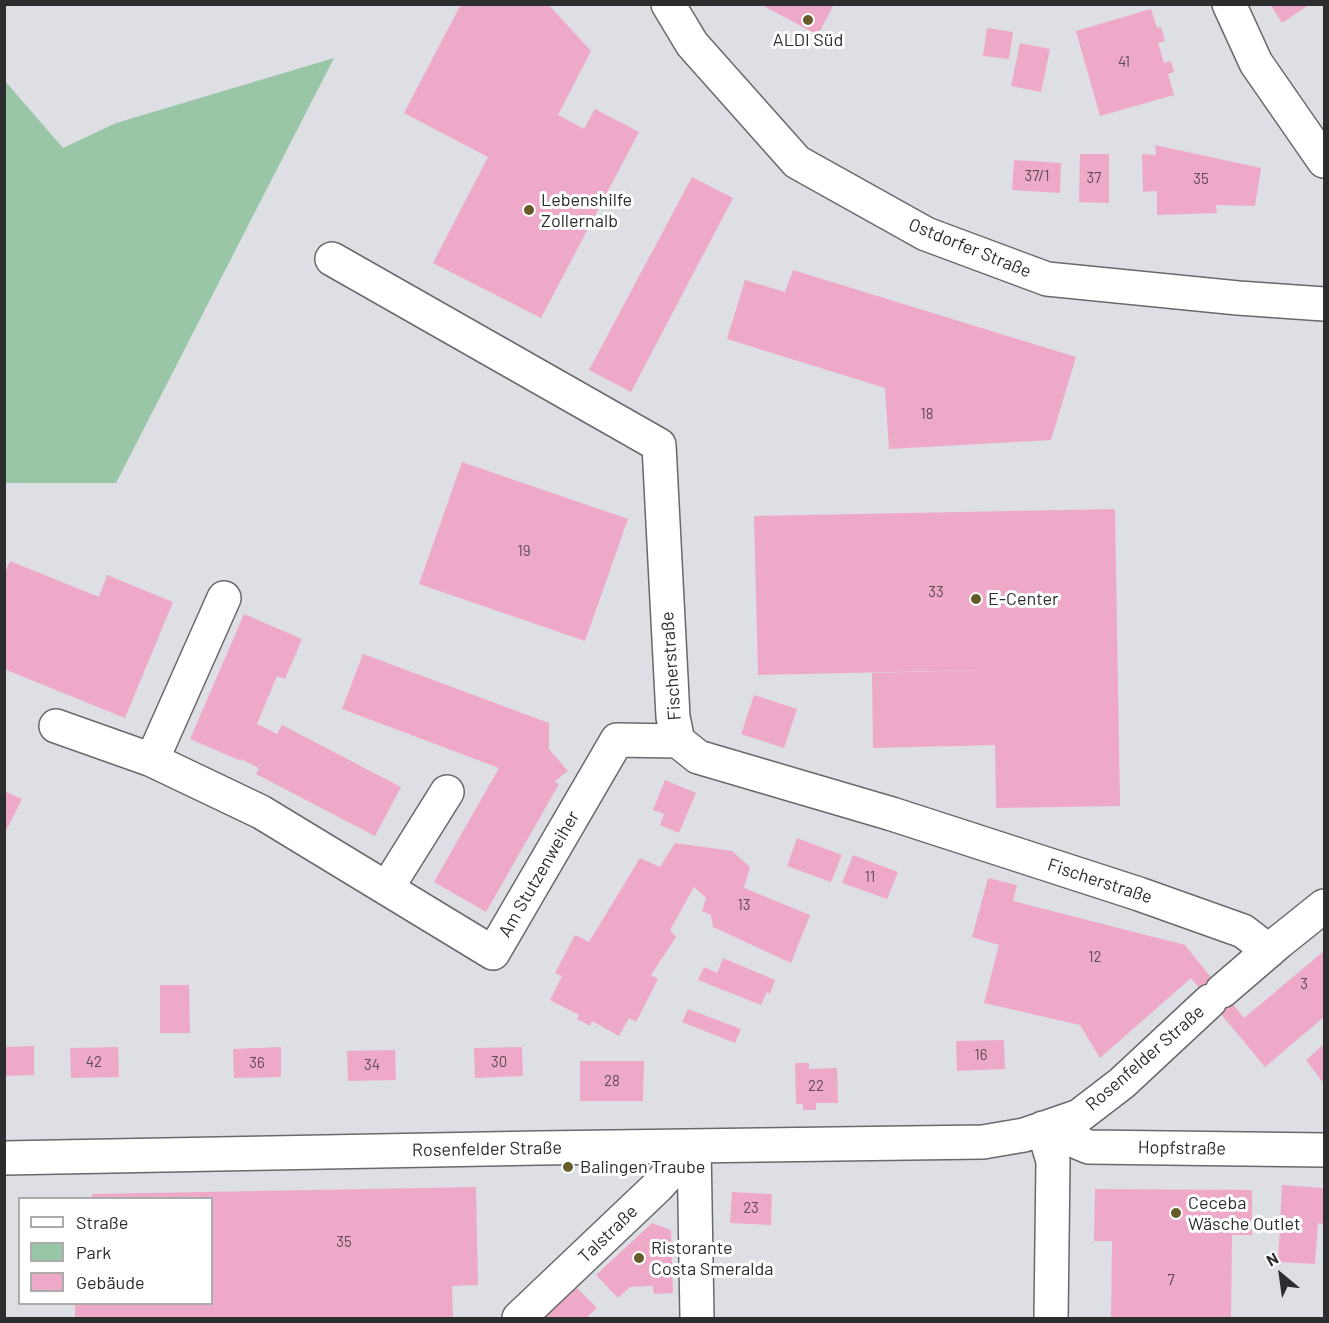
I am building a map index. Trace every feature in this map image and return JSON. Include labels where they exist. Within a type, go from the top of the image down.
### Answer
[{"type":"street","name":"Ostdorfer Straße","points":[[668,4],[693,44],[797,162],[926,234],[1047,279],[1324,304]]},
{"type":"street","points":[[1229,4],[1256,63],[1324,161]]},
{"type":"street","name":"Fischerstraße","points":[[332,259],[659,445],[673,717],[678,741],[698,757],[892,814],[1209,918],[1243,931],[1269,951]]},
{"type":"street","points":[[152,760],[224,598]]},
{"type":"street","name":"Am Stutzenweiher","points":[[56,726],[152,760],[261,812],[493,953],[617,740],[678,741]]},
{"type":"street","points":[[387,888],[447,792]]},
{"type":"street","name":"Rosenfelder Straße","points":[[4,1158],[983,1142],[1024,1135],[1078,1116],[1122,1083],[1216,996],[1324,906]]},
{"type":"street","points":[[1043,1128],[1053,1161],[1051,1318]]},
{"type":"street","name":"Hopfstraße","points":[[1043,1128],[1089,1147],[1324,1150]]},
{"type":"street","points":[[694,1146],[697,1318]]},
{"type":"street","name":"Talstraße","points":[[519,1318],[658,1186],[694,1146]]},
{"type":"green space","points":[[334,58],[116,483],[5,483],[5,81],[63,148],[116,123]]},
{"type":"building","name":"Lebenshilfe Zollernalb","points":[[461,4],[548,4],[591,51],[558,115],[584,129],[595,109],[639,132],[541,318],[433,263],[488,157],[404,113]]},
{"type":"building","name":"ALDI Süd","points":[[760,4],[834,4],[818,35]]},
{"type":"building","points":[[1270,4],[1310,4],[1282,23]]},
{"type":"building","points":[[1151,9],[1157,28],[1161,27],[1165,41],[1158,43],[1164,63],[1171,61],[1174,72],[1168,74],[1174,95],[1100,116],[1076,31]]},
{"type":"building","points":[[987,28],[1013,32],[1009,59],[983,56]]},
{"type":"building","points":[[1020,43],[1050,49],[1041,92],[1011,86]]},
{"type":"building","points":[[1155,145],[1261,168],[1255,206],[1216,205],[1217,213],[1157,215],[1157,191],[1143,192],[1142,154],[1156,155]]},
{"type":"building","points":[[1080,154],[1109,154],[1109,203],[1079,202]]},
{"type":"building","points":[[1014,160],[1061,163],[1060,193],[1012,190]]},
{"type":"building","points":[[692,177],[733,198],[631,392],[589,370]]},
{"type":"building","points":[[793,270],[1076,357],[1051,440],[889,449],[885,388],[727,339],[745,280],[785,292]]},
{"type":"building","points":[[462,462],[628,519],[585,641],[419,584]]},
{"type":"building","points":[[1115,509],[1120,806],[996,808],[995,745],[873,748],[872,673],[982,670],[758,675],[754,516]]},
{"type":"building","points":[[10,561],[99,597],[107,575],[173,602],[125,718],[4,669],[4,574]]},
{"type":"building","points":[[244,614],[302,639],[285,679],[277,676],[257,724],[277,734],[282,725],[401,787],[375,836],[256,774],[259,768],[190,739]]},
{"type":"building","points":[[363,654],[549,723],[549,749],[568,771],[554,782],[559,784],[486,912],[434,882],[499,768],[342,709]]},
{"type":"building","points":[[754,695],[797,709],[784,748],[741,734]]},
{"type":"building","points":[[665,780],[696,793],[679,833],[660,825],[664,814],[653,810]]},
{"type":"building","points":[[4,791],[22,799],[4,835]]},
{"type":"building","points":[[797,838],[842,855],[831,882],[787,866]]},
{"type":"building","points":[[675,843],[732,851],[750,867],[744,888],[810,915],[791,963],[713,927],[711,915],[702,911],[706,898],[694,887],[670,930],[676,937],[651,975],[658,979],[636,1022],[629,1018],[619,1036],[592,1021],[590,1026],[577,1019],[579,1015],[550,1000],[562,976],[555,973],[575,935],[589,942],[640,858],[660,867]]},
{"type":"building","points":[[853,855],[898,872],[887,899],[842,883]]},
{"type":"building","points":[[988,878],[1017,885],[1013,901],[1185,945],[1244,1018],[1324,951],[1324,1017],[1265,1067],[1191,978],[1100,1058],[1080,1025],[984,1003],[999,945],[972,937]]},
{"type":"building","points":[[723,958],[775,980],[770,994],[767,992],[761,1005],[698,980],[704,967],[717,973]]},
{"type":"building","points":[[160,985],[189,985],[190,1033],[160,1033]]},
{"type":"building","points":[[688,1009],[741,1029],[735,1043],[682,1022]]},
{"type":"building","points":[[1004,1040],[1005,1069],[957,1071],[956,1041]]},
{"type":"building","points":[[1324,1044],[1324,1084],[1306,1060]]},
{"type":"building","points":[[34,1046],[34,1075],[4,1076],[4,1047]]},
{"type":"building","points":[[118,1047],[119,1077],[71,1078],[70,1048]]},
{"type":"building","points":[[281,1047],[281,1077],[234,1078],[233,1049]]},
{"type":"building","points":[[522,1047],[523,1076],[475,1078],[474,1048]]},
{"type":"building","points":[[395,1050],[396,1080],[348,1081],[347,1051]]},
{"type":"building","points":[[580,1061],[644,1061],[643,1101],[580,1101]]},
{"type":"building","points":[[795,1063],[809,1063],[809,1069],[837,1068],[838,1103],[816,1103],[816,1110],[803,1110],[803,1104],[796,1104]]},
{"type":"building","points":[[1282,1185],[1324,1188],[1324,1224],[1318,1223],[1315,1264],[1278,1262]]},
{"type":"building","points":[[476,1187],[478,1285],[452,1286],[453,1318],[75,1318],[75,1305],[213,1305],[213,1197],[92,1197],[92,1194]]},
{"type":"building","points":[[1095,1189],[1252,1190],[1252,1235],[1232,1235],[1231,1318],[1111,1318],[1112,1241],[1094,1241]]},
{"type":"building","points":[[732,1192],[772,1194],[771,1225],[730,1223]]},
{"type":"building","points":[[652,1223],[671,1230],[673,1293],[654,1294],[653,1286],[630,1287],[618,1298],[596,1275]]},
{"type":"building","points":[[575,1286],[597,1308],[586,1318],[549,1318],[546,1315]]},
{"type":"place","name":"ALDI Süd","points":[[808,20]]},
{"type":"place","name":"Lebenshilfe Zollernalb","points":[[529,210]]},
{"type":"place","name":"E-Center","points":[[976,599]]},
{"type":"place","name":"Balingen Traube","points":[[568,1167]]},
{"type":"place","name":"Ceceba Wäsche Outlet","points":[[1176,1213]]},
{"type":"place","name":"Ristorante Costa Smeralda","points":[[639,1258]]}]
